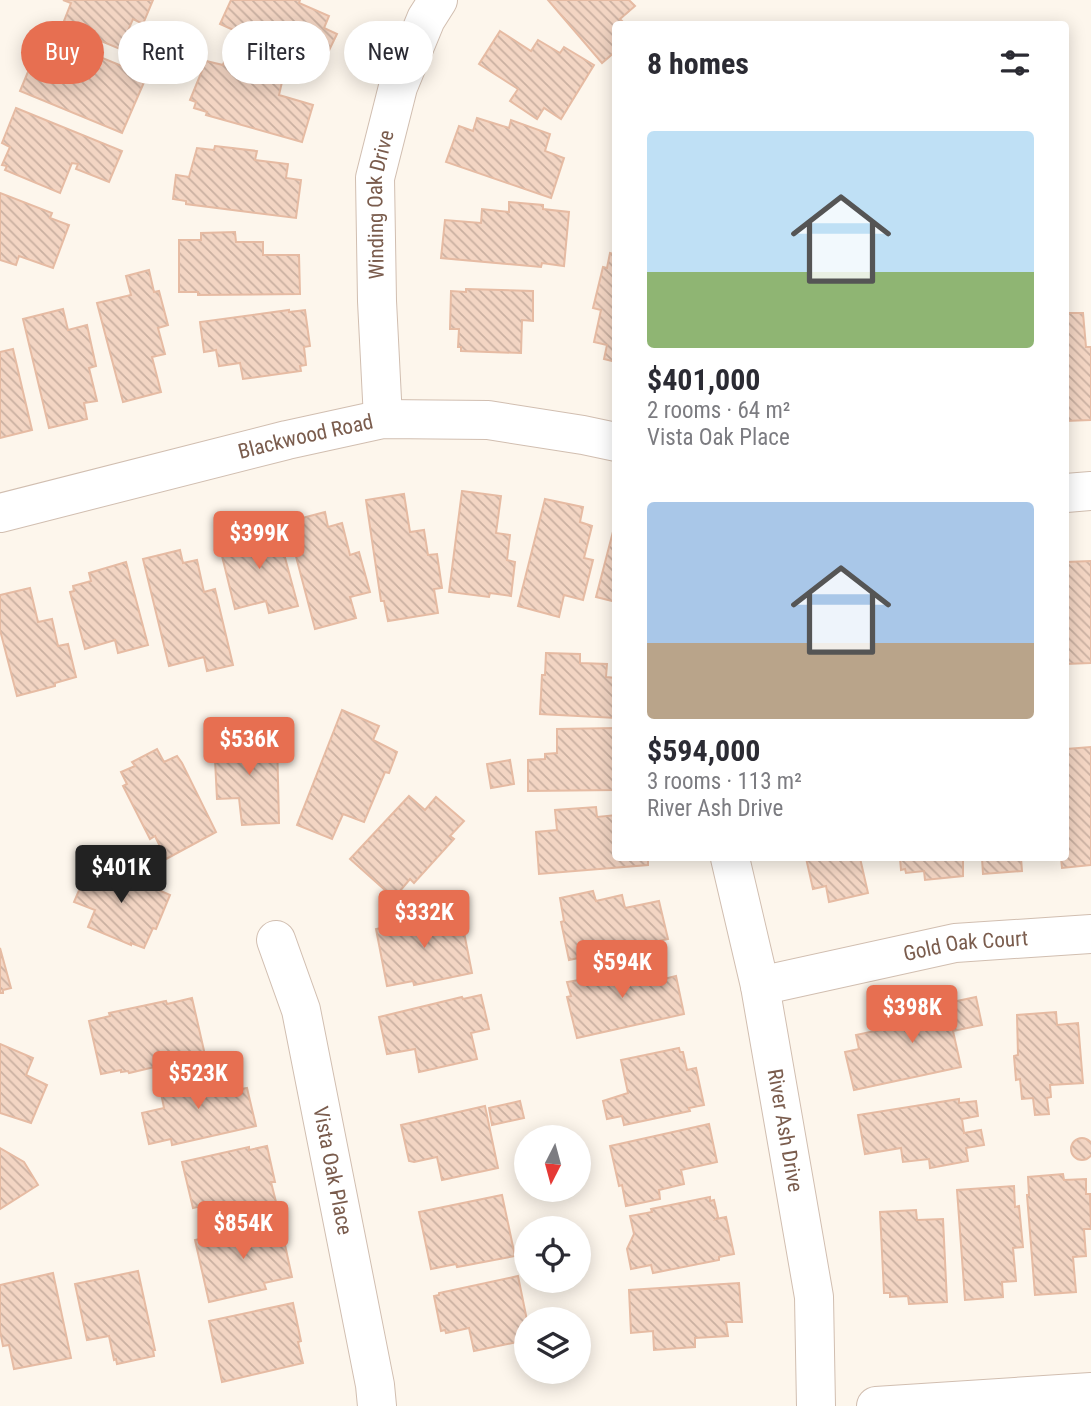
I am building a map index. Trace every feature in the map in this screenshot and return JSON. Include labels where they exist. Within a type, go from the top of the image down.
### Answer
[{"type":"street","name":"Winding Oak Drive","points":[[383,419],[375,178],[398,87],[426,19],[438,0]]},
{"type":"street","name":"Blackwood Road","points":[[0,513],[287,440],[383,419],[488,420],[612,441]]},
{"type":"street","points":[[1069,493],[1091,491]]},
{"type":"street","name":"River Ash Drive","points":[[731,861],[760,986],[814,1297],[816,1406]]},
{"type":"street","name":"Gold Oak Court","points":[[760,986],[955,943],[1091,934]]},
{"type":"street","name":"Vista Oak Place","points":[[276,940],[301,1010],[377,1406]]},
{"type":"street","points":[[876,1406],[1091,1392]]},
{"type":"building","points":[[63,0],[153,0],[144,21],[118,21],[118,48],[104,42],[104,21],[64,21],[71,3]]},
{"type":"building","points":[[231,0],[300,0],[299,3],[329,16],[327,21],[222,21],[222,25],[220,24]]},
{"type":"building","points":[[548,0],[629,0],[635,6],[620,19],[622,21],[612,21],[612,54],[602,63]]},
{"type":"building","points":[[330,31],[337,34],[330,48]]},
{"type":"building","points":[[500,31],[531,51],[538,40],[560,53],[564,47],[594,65],[561,119],[544,108],[537,119],[510,101],[518,89],[479,64]]},
{"type":"building","points":[[104,59],[118,64],[118,84],[143,84],[122,133],[20,91],[23,84],[104,84]]},
{"type":"building","points":[[208,61],[222,65],[222,84],[282,84],[279,95],[313,105],[302,142],[206,115],[207,112],[194,108],[196,102],[190,100],[197,84],[208,84]]},
{"type":"building","points":[[16,108],[122,151],[109,182],[76,169],[78,164],[72,163],[60,193],[5,170],[7,166],[2,165],[10,147],[2,143]]},
{"type":"building","points":[[477,118],[509,128],[511,120],[550,134],[545,151],[564,158],[551,198],[446,162],[459,126],[473,131]]},
{"type":"building","points":[[215,146],[257,151],[255,160],[288,164],[286,178],[301,180],[296,218],[186,204],[186,201],[173,199],[176,175],[189,177],[197,148],[214,150]]},
{"type":"building","points":[[0,193],[52,213],[50,218],[69,225],[53,268],[19,256],[16,265],[0,260]]},
{"type":"building","points":[[509,202],[543,205],[543,209],[569,212],[564,266],[542,263],[541,267],[441,258],[445,220],[481,223],[482,209],[509,212]]},
{"type":"building","points":[[235,232],[236,242],[263,242],[263,255],[299,255],[300,294],[198,295],[198,292],[179,292],[179,240],[201,240],[201,233]]},
{"type":"building","points":[[610,253],[612,361],[604,359],[607,345],[594,342],[601,310],[593,308],[603,267],[607,268]]},
{"type":"building","points":[[149,270],[154,292],[159,291],[168,325],[158,328],[165,354],[152,357],[161,392],[123,402],[97,303],[131,295],[126,276]]},
{"type":"building","points":[[466,289],[533,291],[533,321],[522,320],[521,353],[461,351],[461,347],[458,347],[459,329],[450,329],[451,291],[466,292]]},
{"type":"building","points":[[63,309],[68,330],[87,325],[96,366],[89,368],[97,401],[84,403],[87,419],[49,428],[23,319]]},
{"type":"building","points":[[305,310],[310,346],[304,347],[306,365],[300,366],[301,371],[243,379],[240,363],[219,366],[216,350],[204,352],[200,322]]},
{"type":"building","points":[[1069,313],[1083,313],[1086,347],[1091,347],[1091,420],[1069,421]]},
{"type":"building","points":[[13,349],[32,430],[0,438],[0,352]]},
{"type":"building","points":[[462,491],[501,496],[496,533],[510,535],[507,560],[515,562],[511,596],[490,593],[489,597],[449,592]]},
{"type":"building","points":[[404,494],[410,532],[424,530],[428,555],[437,554],[442,588],[434,589],[438,613],[388,621],[384,601],[381,601],[366,500]]},
{"type":"building","points":[[545,499],[583,507],[580,522],[592,526],[584,558],[593,560],[583,600],[564,595],[559,617],[518,606]]},
{"type":"building","points":[[325,512],[328,527],[342,523],[350,555],[359,552],[370,592],[350,597],[356,618],[315,629],[287,522]]},
{"type":"building","points":[[276,524],[298,606],[269,613],[266,601],[235,609],[221,552],[224,550],[223,546],[240,542],[243,546],[240,533]]},
{"type":"building","points":[[612,535],[612,601],[596,597]]},
{"type":"building","points":[[180,550],[183,563],[197,560],[204,592],[215,589],[233,665],[207,671],[204,657],[169,666],[143,559]]},
{"type":"building","points":[[1091,561],[1091,663],[1069,664],[1069,562]]},
{"type":"building","points":[[126,562],[148,645],[118,653],[115,640],[85,649],[70,592],[74,591],[73,586],[91,581],[89,573]]},
{"type":"building","points":[[30,588],[38,622],[52,619],[58,646],[68,644],[76,677],[55,683],[55,686],[17,696],[0,630],[0,595]]},
{"type":"building","points":[[546,653],[580,654],[580,663],[607,664],[606,677],[612,678],[612,718],[540,714],[542,675],[545,675]]},
{"type":"building","points":[[342,710],[379,726],[373,740],[397,752],[389,773],[385,772],[364,822],[343,814],[332,839],[297,825]]},
{"type":"building","points":[[612,728],[612,790],[528,791],[528,760],[545,759],[545,754],[557,753],[557,729]]},
{"type":"building","points":[[277,738],[279,823],[242,825],[239,798],[217,799],[214,740]]},
{"type":"building","points":[[1091,747],[1091,865],[1062,868],[1061,861],[1069,861],[1069,749]]},
{"type":"building","points":[[157,749],[164,762],[177,756],[182,763],[216,832],[166,859],[155,836],[150,839],[123,786],[127,784],[121,772],[135,766],[132,762]]},
{"type":"building","points":[[510,760],[514,784],[491,788],[487,764]]},
{"type":"building","points":[[409,796],[425,810],[436,797],[464,821],[450,836],[454,839],[414,883],[410,879],[394,898],[350,859]]},
{"type":"building","points":[[596,807],[597,817],[612,815],[612,861],[648,861],[648,865],[539,874],[536,832],[557,830],[555,810]]},
{"type":"building","points":[[92,860],[170,895],[156,929],[153,928],[144,948],[88,927],[95,910],[74,902]]},
{"type":"building","points":[[807,861],[861,861],[868,893],[829,902],[826,886],[813,889]]},
{"type":"building","points":[[900,861],[963,861],[963,876],[925,880],[924,871],[906,873],[905,869],[901,870]]},
{"type":"building","points":[[982,861],[1021,861],[1022,871],[983,874]]},
{"type":"building","points":[[593,891],[596,901],[622,895],[625,908],[659,901],[668,939],[569,960],[561,922],[564,921],[560,898]]},
{"type":"building","points":[[460,912],[472,973],[414,985],[413,981],[387,986],[376,929]]},
{"type":"building","points":[[0,948],[11,988],[3,990],[3,993],[0,993]]},
{"type":"building","points":[[624,964],[626,973],[657,967],[660,980],[676,976],[684,1014],[577,1038],[567,997],[571,996],[567,982],[585,979],[584,973]]},
{"type":"building","points":[[481,995],[489,1029],[471,1033],[477,1059],[419,1072],[415,1049],[387,1054],[379,1017]]},
{"type":"building","points":[[976,997],[982,1025],[953,1031],[961,1067],[854,1090],[845,1052],[859,1049],[856,1035],[889,1028],[887,1019]]},
{"type":"building","points":[[192,998],[205,1055],[129,1073],[121,1070],[101,1074],[89,1021],[110,1016],[109,1013]]},
{"type":"building","points":[[1056,1012],[1057,1025],[1078,1023],[1083,1083],[1050,1085],[1051,1097],[1047,1098],[1049,1114],[1035,1115],[1033,1098],[1022,1099],[1020,1079],[1016,1080],[1014,1056],[1018,1055],[1017,1015]]},
{"type":"building","points":[[0,1044],[33,1058],[26,1075],[47,1085],[31,1123],[0,1113]]},
{"type":"building","points":[[679,1048],[680,1052],[683,1052],[687,1070],[696,1068],[704,1105],[689,1108],[690,1111],[624,1125],[622,1116],[607,1119],[603,1101],[628,1093],[621,1060]]},
{"type":"building","points":[[216,1071],[220,1093],[247,1088],[256,1126],[172,1145],[171,1139],[149,1144],[142,1113],[164,1108],[159,1083]]},
{"type":"building","points":[[959,1099],[959,1103],[976,1101],[978,1116],[962,1119],[964,1133],[981,1130],[984,1145],[966,1148],[968,1161],[930,1168],[929,1159],[903,1162],[901,1148],[865,1154],[858,1115]]},
{"type":"building","points":[[520,1101],[524,1118],[492,1125],[489,1108]]},
{"type":"building","points":[[485,1106],[498,1168],[442,1180],[437,1157],[409,1161],[401,1125]]},
{"type":"building","points":[[709,1124],[717,1162],[681,1170],[684,1184],[659,1190],[660,1199],[626,1206],[610,1146]]},
{"type":"building","points":[[1082,1138],[1090,1141],[1090,1157],[1082,1160],[1074,1157],[1071,1149],[1074,1141]]},
{"type":"building","points":[[267,1146],[277,1206],[217,1219],[214,1203],[193,1208],[182,1162],[249,1147],[249,1150]]},
{"type":"building","points":[[0,1148],[24,1162],[38,1185],[0,1209]]},
{"type":"building","points":[[1063,1174],[1064,1180],[1086,1179],[1086,1194],[1090,1194],[1091,1229],[1084,1229],[1086,1256],[1073,1257],[1076,1292],[1035,1295],[1028,1177]]},
{"type":"building","points":[[1014,1186],[1023,1247],[1013,1248],[1016,1281],[1002,1282],[1003,1297],[965,1300],[957,1190]]},
{"type":"building","points":[[502,1195],[514,1256],[431,1269],[419,1212]]},
{"type":"building","points":[[710,1197],[710,1201],[714,1200],[718,1217],[716,1219],[726,1217],[734,1254],[719,1257],[719,1260],[653,1273],[651,1265],[631,1269],[627,1249],[634,1234],[630,1216]]},
{"type":"building","points":[[916,1210],[917,1220],[943,1219],[947,1302],[909,1304],[908,1296],[890,1297],[890,1293],[884,1293],[880,1212]]},
{"type":"building","points":[[280,1222],[292,1277],[264,1283],[266,1289],[209,1302],[195,1240]]},
{"type":"building","points":[[138,1271],[154,1356],[117,1364],[109,1336],[87,1340],[75,1284]]},
{"type":"building","points":[[53,1273],[71,1358],[14,1369],[9,1345],[3,1346],[0,1331],[0,1285]]},
{"type":"building","points":[[514,1277],[514,1293],[521,1293],[524,1307],[514,1307],[514,1343],[474,1351],[469,1328],[446,1333],[445,1330],[441,1331],[434,1296]]},
{"type":"building","points":[[739,1283],[742,1322],[726,1322],[728,1336],[695,1338],[695,1347],[654,1350],[653,1331],[631,1333],[629,1290]]},
{"type":"building","points":[[293,1303],[303,1363],[222,1382],[209,1321]]}]
